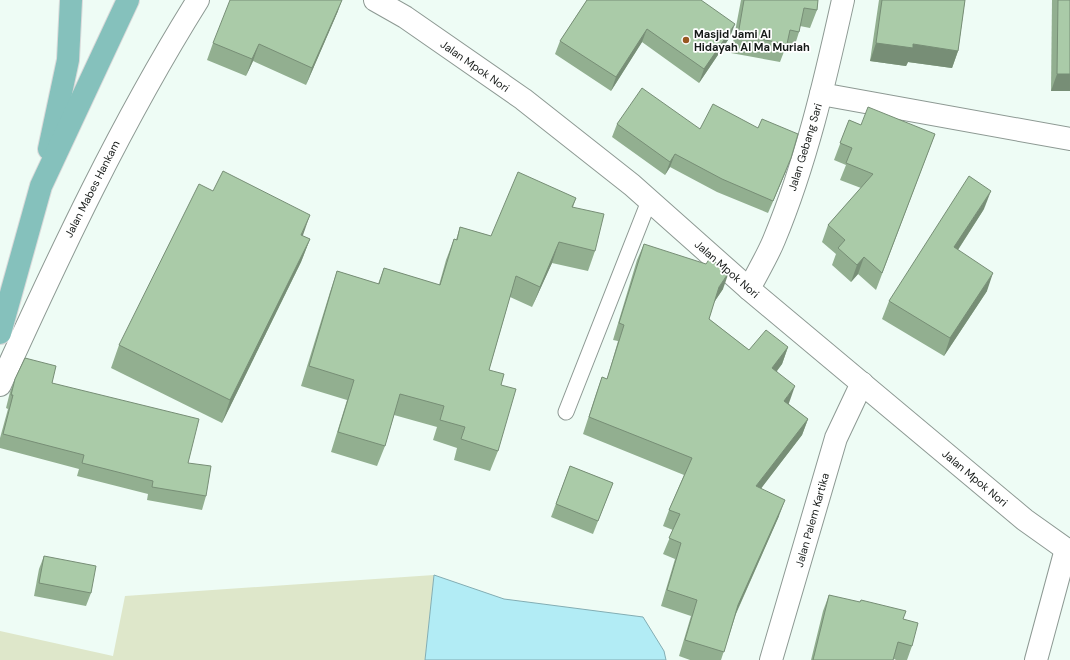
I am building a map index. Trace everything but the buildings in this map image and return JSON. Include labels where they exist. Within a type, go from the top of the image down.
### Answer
[{"type":"main road","points":[[0,333],[41,186],[68,60],[71,0]]},
{"type":"main road","points":[[41,186],[128,0]]},
{"type":"main road","name":"Jalan Mabes Hankam","points":[[0,385],[63,246],[130,115],[165,53],[198,0]]},
{"type":"main road","name":"Jalan Mpok Nori","points":[[374,0],[405,17],[523,99],[632,185],[749,289],[1025,520],[1068,551]]},
{"type":"main road","name":"Jalan Gebang Sari","points":[[749,289],[777,233],[796,181],[821,94],[844,0]]},
{"type":"main road","points":[[821,94],[1070,139]]},
{"type":"main road","name":"Jalan Palem Kartika","points":[[771,660],[836,438],[862,383]]},
{"type":"main road","points":[[1036,660],[1068,551]]},
{"type":"lane","points":[[566,412],[649,201]]},
{"type":"green space","points":[[434,575],[425,660],[0,660],[0,631],[113,656],[125,596]]},
{"type":"water","points":[[434,575],[504,599],[643,617],[664,651],[666,660],[425,660]]},
{"type":"place","name":"Masjid Jami Al Hidayah Al Ma Muriah","points":[[686,40]]}]
